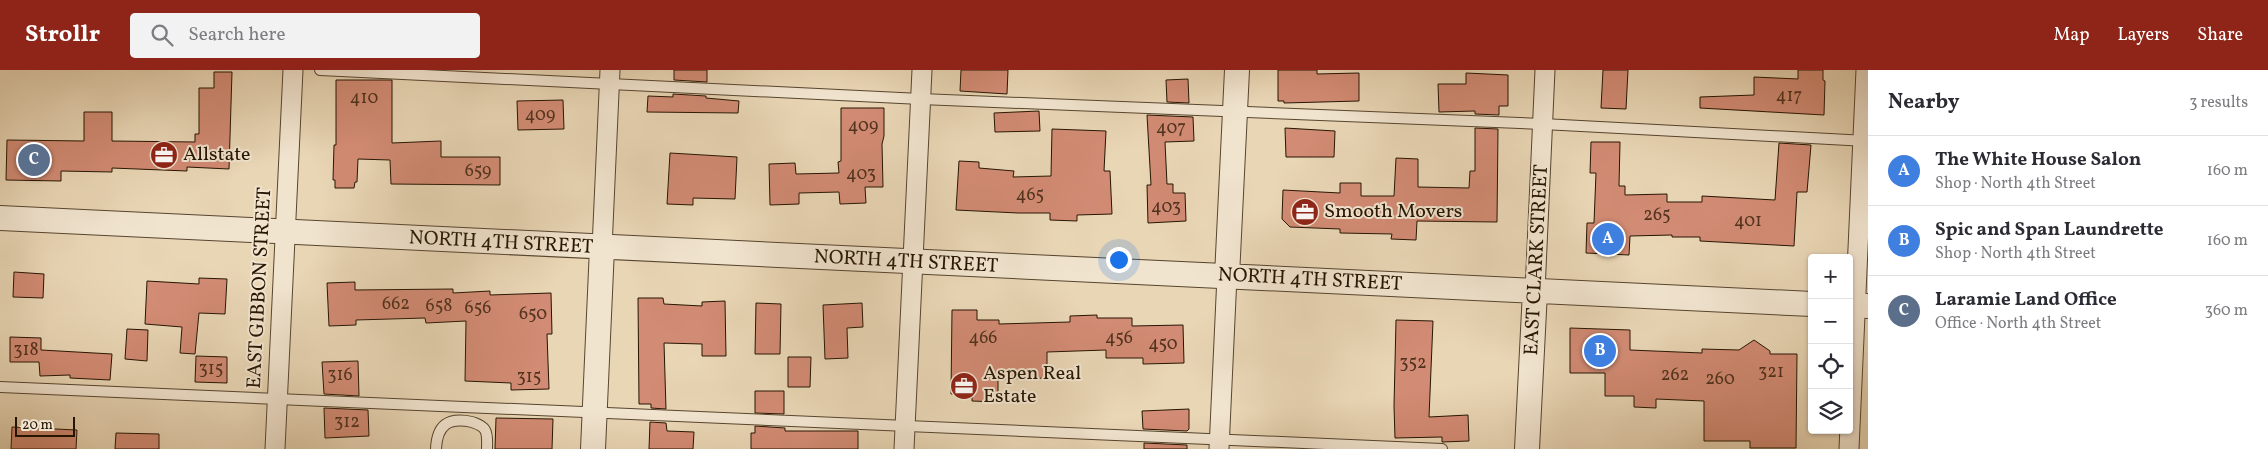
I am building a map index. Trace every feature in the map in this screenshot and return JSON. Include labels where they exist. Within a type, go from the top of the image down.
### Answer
[{"type":"street","name":"EAST GIBBON STREET","points":[[275,449],[292,70]]},
{"type":"street","points":[[904,449],[922,70]]},
{"type":"street","points":[[1219,444],[1237,70]]},
{"type":"street","name":"EAST CLARK STREET","points":[[1527,449],[1545,70]]},
{"type":"street","points":[[1848,449],[1858,306],[1866,70]]},
{"type":"street","points":[[592,449],[609,77]]},
{"type":"street","name":"NORTH 4TH STREET","points":[[0,218],[1808,304]]},
{"type":"lane","points":[[320,70],[609,77],[921,100],[1543,124],[1865,141]]},
{"type":"lane","points":[[0,387],[905,427],[1219,444],[1442,449]]},
{"type":"lane","points":[[436,449],[438,432],[446,424],[454,420],[475,423],[484,427],[487,433],[487,449]]},
{"type":"building","points":[[674,70],[707,70],[707,82],[674,80]]},
{"type":"building","points":[[961,70],[1008,70],[1007,94],[960,91]]},
{"type":"building","points":[[1278,70],[1317,70],[1317,74],[1359,73],[1359,101],[1284,103],[1284,101],[1278,101]]},
{"type":"building","points":[[1603,70],[1628,70],[1626,109],[1601,108]]},
{"type":"building","points":[[1798,70],[1823,70],[1823,80],[1825,81],[1824,115],[1700,108],[1700,97],[1754,95],[1754,77],[1798,79]]},
{"type":"building","points":[[214,72],[232,72],[229,169],[187,167],[187,171],[112,168],[112,172],[61,171],[61,181],[6,180],[7,140],[84,141],[84,112],[112,112],[112,141],[195,142],[195,134],[199,134],[199,88],[214,88]]},
{"type":"building","points":[[1466,73],[1508,75],[1508,106],[1499,106],[1499,115],[1475,114],[1475,111],[1439,112],[1438,84],[1466,84]]},
{"type":"building","points":[[1188,79],[1189,103],[1167,102],[1166,80]]},
{"type":"building","points":[[336,80],[392,80],[392,143],[441,141],[441,157],[500,157],[500,185],[391,184],[390,160],[358,159],[357,182],[355,182],[354,188],[335,188],[335,180],[333,180],[334,145],[336,145]]},
{"type":"building","points":[[673,94],[739,101],[738,113],[647,112],[648,96],[673,97]]},
{"type":"building","points":[[563,100],[564,129],[518,130],[517,101]]},
{"type":"building","points":[[841,108],[884,108],[884,136],[882,144],[883,187],[865,187],[866,203],[840,204],[839,192],[799,193],[799,204],[770,205],[769,164],[795,163],[796,174],[839,173],[838,162],[841,161]]},
{"type":"building","points":[[1039,111],[1040,131],[995,132],[994,113]]},
{"type":"building","points":[[1147,115],[1193,117],[1194,141],[1165,142],[1167,184],[1173,184],[1173,193],[1185,193],[1186,221],[1148,223],[1147,185],[1151,185]]},
{"type":"building","points":[[1285,128],[1335,131],[1334,157],[1286,157]]},
{"type":"building","points":[[1475,128],[1498,129],[1497,222],[1417,221],[1416,240],[1391,239],[1392,234],[1340,233],[1340,229],[1290,227],[1282,219],[1283,190],[1340,193],[1340,183],[1361,183],[1361,196],[1394,196],[1396,158],[1418,159],[1418,187],[1469,188],[1470,171],[1475,171]]},
{"type":"building","points":[[1052,129],[1106,131],[1104,171],[1110,171],[1112,214],[1077,215],[1077,221],[1050,220],[1050,213],[956,210],[959,161],[979,162],[979,168],[1014,171],[1013,177],[1051,176]]},
{"type":"building","points":[[1591,142],[1620,142],[1619,186],[1625,186],[1625,195],[1667,194],[1667,202],[1702,202],[1702,196],[1775,200],[1779,143],[1811,145],[1807,192],[1797,192],[1794,246],[1700,241],[1700,237],[1672,237],[1672,235],[1630,236],[1629,255],[1586,253],[1587,223],[1594,223],[1596,173],[1590,173]]},
{"type":"building","points":[[670,153],[737,157],[735,199],[693,198],[693,205],[667,204]]},
{"type":"building","points":[[14,272],[44,274],[43,298],[13,297]]},
{"type":"building","points":[[199,278],[227,279],[225,314],[199,313],[195,354],[180,353],[182,327],[145,324],[147,281],[199,284]]},
{"type":"building","points":[[355,282],[355,290],[453,289],[453,293],[490,291],[490,295],[551,293],[552,334],[547,334],[549,389],[511,390],[511,383],[465,381],[466,321],[426,323],[425,318],[356,320],[356,325],[329,326],[327,283]]},
{"type":"building","points":[[638,298],[663,298],[664,304],[702,306],[702,302],[725,301],[726,356],[702,356],[702,344],[664,343],[666,409],[651,408],[651,404],[639,404]]},
{"type":"building","points":[[756,303],[781,304],[780,354],[755,354]]},
{"type":"building","points":[[862,303],[863,327],[847,328],[848,358],[825,359],[823,305]]},
{"type":"building","points":[[952,310],[977,310],[977,320],[999,320],[999,324],[1070,322],[1070,316],[1097,315],[1097,318],[1132,318],[1132,326],[1183,325],[1184,363],[1143,364],[1143,358],[1106,358],[1106,350],[1047,352],[1047,378],[998,379],[998,402],[972,401],[972,394],[951,394]]},
{"type":"building","points":[[1396,320],[1433,321],[1429,417],[1468,415],[1469,441],[1442,442],[1442,437],[1395,438]]},
{"type":"building","points":[[1570,328],[1630,330],[1630,350],[1702,353],[1702,349],[1739,350],[1754,340],[1770,351],[1770,354],[1797,354],[1796,448],[1750,448],[1750,441],[1704,441],[1704,401],[1656,399],[1656,408],[1634,407],[1634,396],[1605,396],[1605,373],[1570,373]]},
{"type":"building","points":[[127,329],[148,330],[147,361],[125,359]]},
{"type":"building","points":[[10,337],[41,338],[41,350],[112,354],[110,380],[70,378],[70,375],[40,376],[39,362],[10,362]]},
{"type":"building","points":[[196,356],[227,357],[227,383],[195,382]]},
{"type":"building","points":[[788,357],[811,357],[810,387],[788,387]]},
{"type":"building","points":[[358,361],[359,396],[324,394],[322,362]]},
{"type":"building","points":[[755,391],[784,391],[784,414],[755,413]]},
{"type":"building","points":[[324,408],[368,410],[369,436],[325,438]]},
{"type":"building","points":[[1189,409],[1189,429],[1187,431],[1143,429],[1142,411]]},
{"type":"building","points":[[496,418],[553,419],[552,449],[495,449]]},
{"type":"building","points":[[650,422],[666,423],[667,431],[694,432],[693,449],[649,449]]},
{"type":"building","points":[[755,426],[785,428],[785,431],[858,431],[858,449],[751,449],[751,433],[755,433]]},
{"type":"building","points":[[12,427],[77,430],[76,449],[11,449]]},
{"type":"building","points":[[116,433],[159,434],[159,449],[115,449]]},
{"type":"building","points":[[1144,443],[1187,445],[1187,449],[1144,449]]},
{"type":"place","name":"Allstate","points":[[164,155]]},
{"type":"place","name":"Laramie Land Office","points":[[34,160]]},
{"type":"place","name":"Smooth Movers","points":[[1305,212]]},
{"type":"place","name":"The White House Salon","points":[[1608,239]]},
{"type":"place","name":"Spic and Span Laundrette","points":[[1600,351]]},
{"type":"place","name":"Aspen Real Estate","points":[[964,386]]}]
